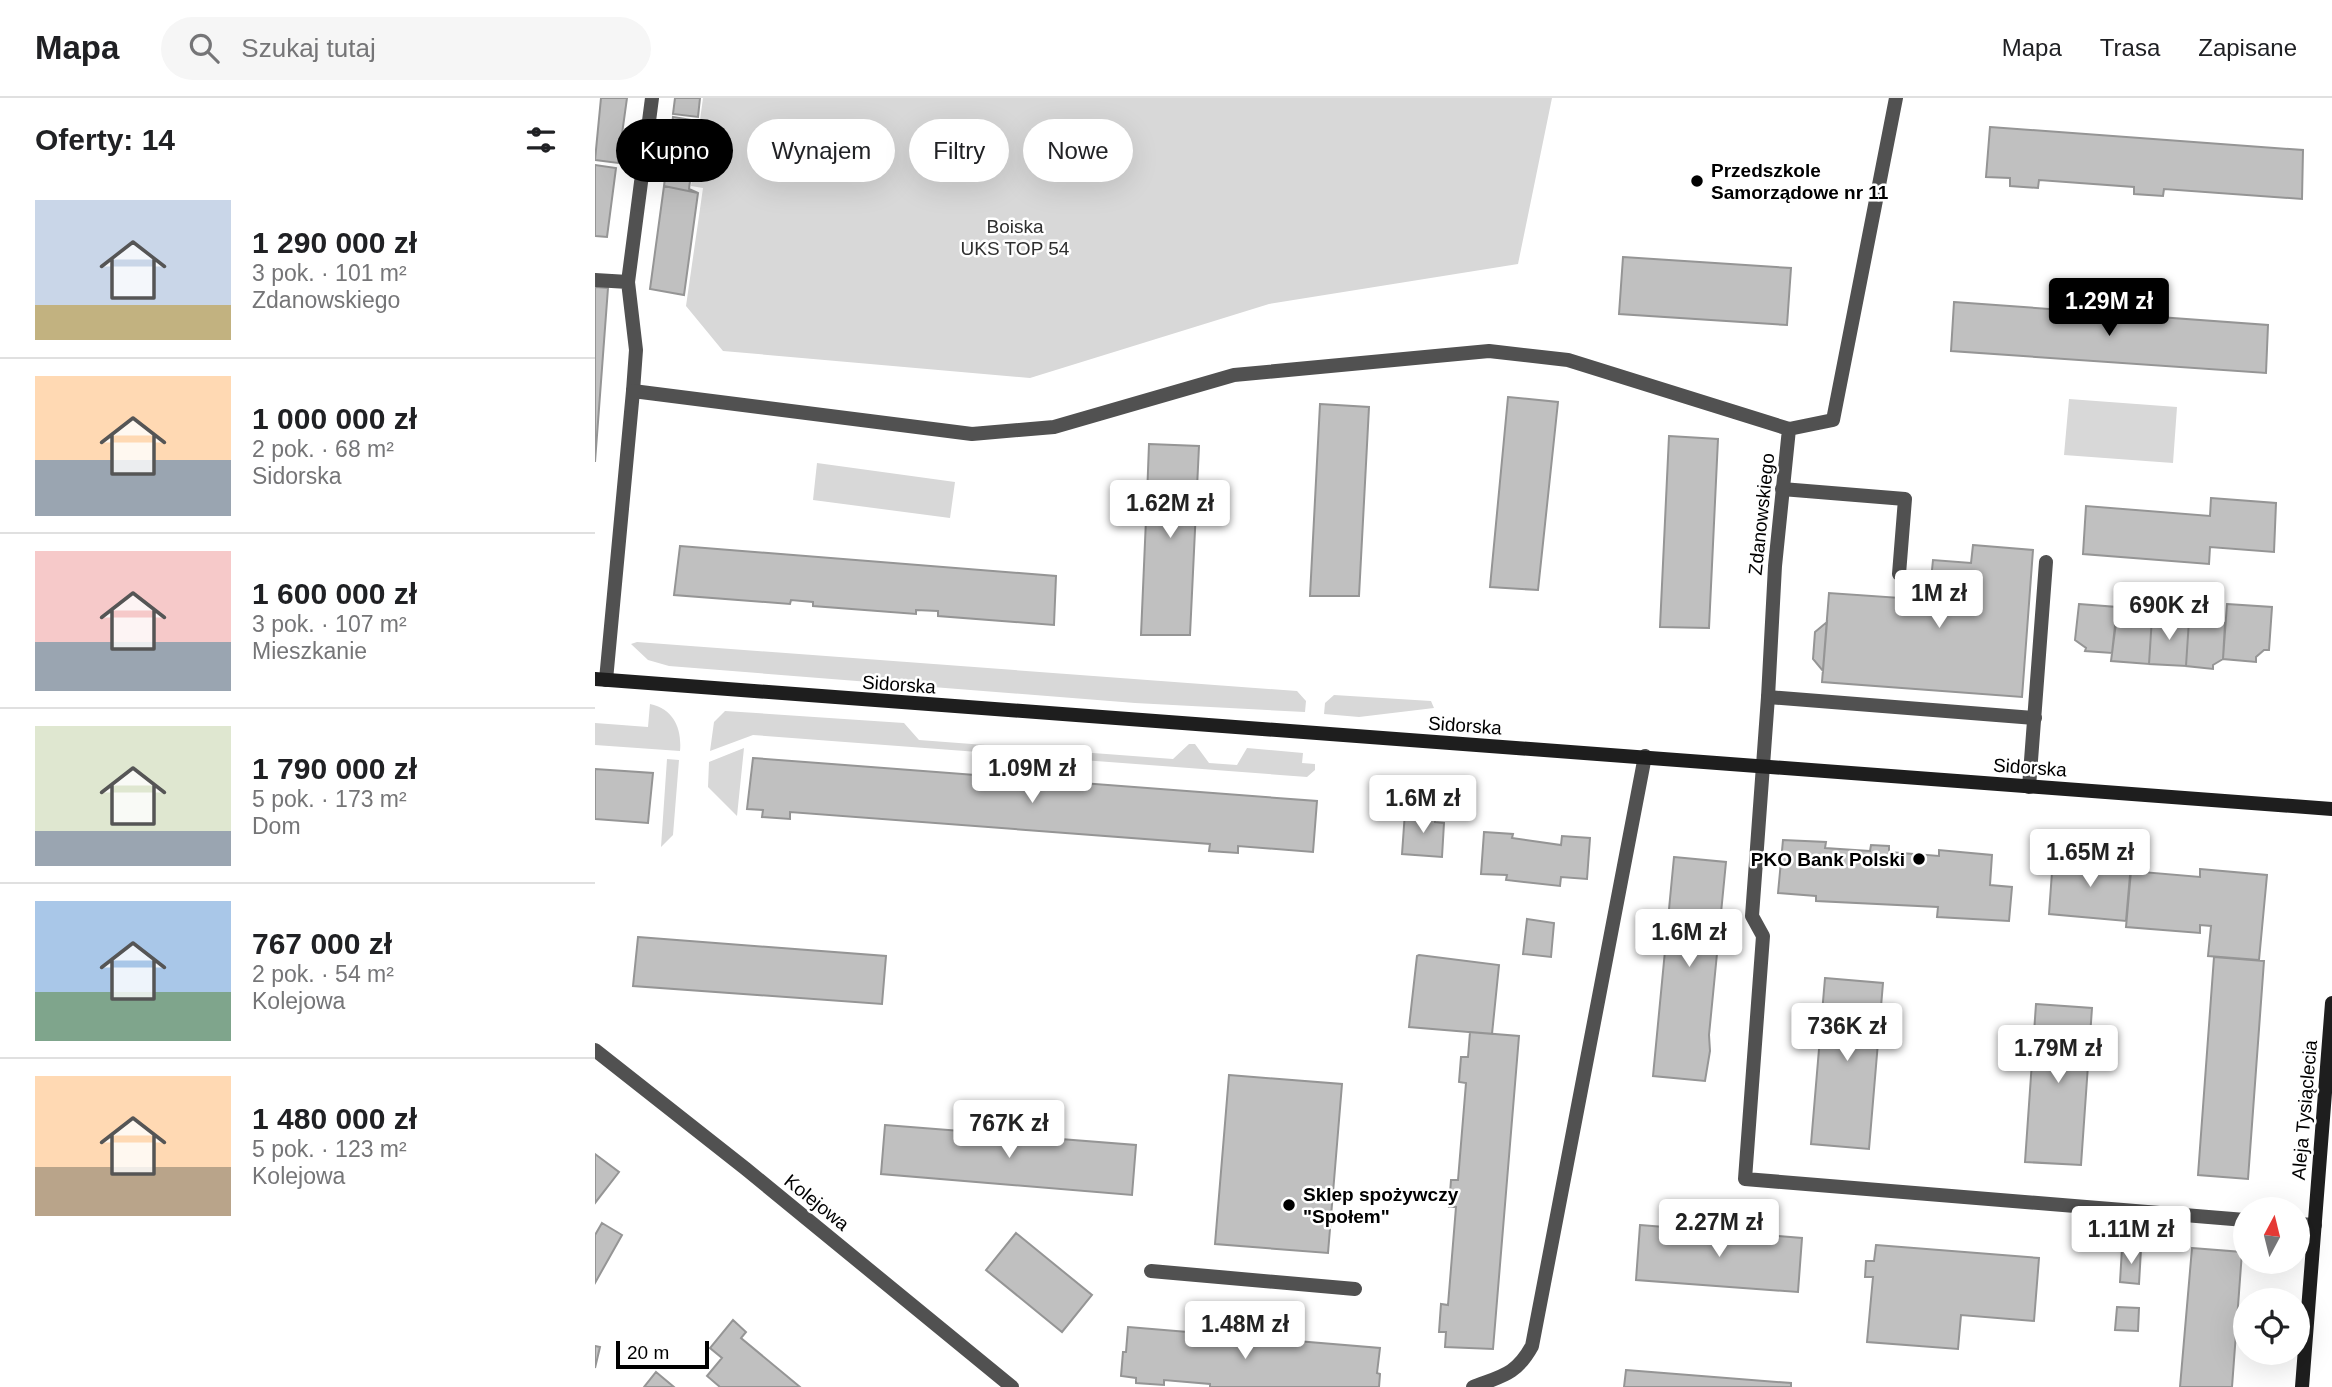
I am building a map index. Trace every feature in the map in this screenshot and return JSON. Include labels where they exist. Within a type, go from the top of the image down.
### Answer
[{"type":"street","points":[[601,680],[636,350],[628,282],[652,98]]},
{"type":"street","name":"Zdanowskiego","points":[[1896,98],[1833,420],[1789,429],[1775,566],[1752,916],[1763,936],[1745,1180],[2233,1219]]},
{"type":"street","points":[[595,280],[628,282]]},
{"type":"street","points":[[633,391],[972,434],[1054,427],[1234,375],[1489,351],[1568,360],[1789,429]]},
{"type":"street","points":[[1782,489],[1905,499],[1899,574]]},
{"type":"street","points":[[2029,787],[2046,562]]},
{"type":"street","name":"Sidorska","points":[[601,680],[2332,809]]},
{"type":"street","points":[[1768,697],[2035,718]]},
{"type":"street","points":[[1473,1387],[1511,1373],[1525,1359],[1532,1346],[1645,756]]},
{"type":"street","name":"Aleja Tysiąclecia","points":[[2302,1387],[2332,1003]]},
{"type":"street","name":"Kolejowa","points":[[595,1050],[746,1169],[1011,1387]]},
{"type":"street","points":[[2310,1225],[2315,1225]]},
{"type":"street","points":[[1150,1271],[1355,1289]]},
{"type":"green space","name":"Boiska UKS TOP 54","points":[[703,98],[1552,98],[1518,264],[1269,304],[1030,378],[723,351],[686,306],[703,188],[691,186],[692,182],[733,182],[733,119],[700,119]]},
{"type":"green space","points":[[2069,399],[2177,407],[2173,463],[2064,455]]},
{"type":"green space","points":[[817,463],[955,482],[950,518],[813,500]]},
{"type":"green space","points":[[637,642],[1297,691],[1306,701],[1305,712],[1135,703],[669,666],[648,660],[631,644]]},
{"type":"green space","points":[[1334,695],[1431,701],[1434,708],[1359,717],[1324,714],[1325,703]]},
{"type":"green space","points":[[650,704],[665,710],[675,721],[680,735],[680,751],[595,745],[595,723],[648,727]]},
{"type":"green space","points":[[725,711],[904,723],[919,740],[1173,759],[1189,744],[1195,744],[1209,763],[1237,765],[1247,748],[1303,753],[1302,763],[1315,764],[1315,770],[1307,777],[753,735],[710,751],[714,722]]},
{"type":"green space","points":[[744,748],[737,816],[708,787],[709,762]]},
{"type":"green space","points":[[667,759],[679,760],[673,835],[661,847]]},
{"type":"building","points":[[601,98],[627,98],[624,119],[616,119],[616,163],[595,160]]},
{"type":"building","points":[[675,98],[700,98],[698,117],[673,114]]},
{"type":"building","points":[[1990,127],[2303,150],[2302,199],[2164,189],[2163,196],[2134,194],[2134,187],[2039,180],[2038,188],[2010,186],[2010,178],[1986,177]]},
{"type":"building","points":[[595,165],[616,168],[607,237],[595,236]]},
{"type":"building","points":[[665,182],[690,182],[689,189],[698,193],[664,186]]},
{"type":"building","points":[[664,186],[698,193],[684,295],[650,289]]},
{"type":"building","points":[[1623,257],[1791,268],[1787,325],[1619,314]]},
{"type":"building","points":[[595,287],[608,288],[595,462]]},
{"type":"building","points":[[1954,302],[2268,325],[2266,373],[1951,351]]},
{"type":"building","points":[[1508,397],[1558,402],[1538,590],[1490,587]]},
{"type":"building","points":[[1320,404],[1369,407],[1359,596],[1310,596]]},
{"type":"building","points":[[1669,436],[1718,439],[1709,628],[1660,627]]},
{"type":"building","points":[[1149,444],[1199,446],[1190,635],[1141,635],[1146,519],[1151,519],[1152,497],[1147,497]]},
{"type":"building","points":[[2211,498],[2276,503],[2274,552],[2210,547],[2209,564],[2083,554],[2086,506],[2210,516]]},
{"type":"building","points":[[1973,545],[2033,550],[2022,697],[1822,682],[1829,593],[1929,600],[1933,560],[1971,563]]},
{"type":"building","points":[[680,546],[1056,576],[1054,625],[938,616],[938,611],[916,610],[916,614],[813,606],[813,602],[791,600],[790,604],[674,595]]},
{"type":"building","points":[[2079,604],[2117,607],[2112,653],[2085,651],[2086,648],[2075,640]]},
{"type":"building","points":[[2227,604],[2272,607],[2269,650],[2264,650],[2256,657],[2256,662],[2223,659]]},
{"type":"building","points":[[2117,615],[2152,617],[2149,664],[2111,661]]},
{"type":"building","points":[[2152,617],[2189,620],[2186,666],[2149,664]]},
{"type":"building","points":[[2189,620],[2225,623],[2223,659],[2213,665],[2213,669],[2186,666]]},
{"type":"building","points":[[1827,622],[1823,671],[1813,659],[1815,632]]},
{"type":"building","points":[[753,758],[1317,801],[1313,852],[1238,846],[1238,853],[1209,851],[1210,844],[790,812],[790,819],[762,817],[763,810],[747,809]]},
{"type":"building","points":[[595,769],[653,773],[648,823],[595,819]]},
{"type":"building","points":[[1405,812],[1435,814],[1435,822],[1444,823],[1442,857],[1402,854]]},
{"type":"building","points":[[1484,832],[1513,834],[1512,838],[1561,845],[1562,836],[1590,838],[1587,879],[1561,877],[1560,886],[1506,880],[1507,875],[1481,874]]},
{"type":"building","points":[[1783,840],[1826,842],[1825,848],[1870,851],[1871,845],[1889,846],[1889,852],[1939,856],[1939,850],[1992,855],[1990,885],[2012,887],[2009,921],[1937,917],[1938,907],[1816,901],[1816,896],[1778,893]]},
{"type":"building","points":[[1674,857],[1726,862],[1709,1035],[1710,1051],[1705,1081],[1653,1076]]},
{"type":"building","points":[[2053,858],[2131,864],[2126,921],[2049,914]]},
{"type":"building","points":[[2200,869],[2267,875],[2259,960],[2208,956],[2211,926],[2200,925],[2200,933],[2126,927],[2131,871],[2200,877]]},
{"type":"building","points":[[1527,919],[1554,923],[1551,957],[1523,954]]},
{"type":"building","points":[[638,937],[886,956],[882,1004],[633,986]]},
{"type":"building","points":[[1419,955],[1499,965],[1492,1034],[1409,1027]]},
{"type":"building","points":[[2214,957],[2264,961],[2248,1179],[2198,1175]]},
{"type":"building","points":[[1825,978],[1883,983],[1869,1149],[1811,1144]]},
{"type":"building","points":[[2036,1004],[2092,1008],[2081,1165],[2025,1162]]},
{"type":"building","points":[[1470,1032],[1519,1036],[1493,1349],[1445,1347],[1446,1332],[1439,1332],[1441,1304],[1448,1305],[1456,1207],[1449,1207],[1451,1180],[1458,1180],[1466,1083],[1459,1082],[1461,1057],[1468,1057]]},
{"type":"building","points":[[1229,1075],[1342,1084],[1328,1253],[1215,1244]]},
{"type":"building","points":[[885,1125],[1136,1145],[1132,1195],[881,1174]]},
{"type":"building","points":[[595,1154],[619,1172],[595,1203]]},
{"type":"building","points":[[602,1223],[622,1235],[595,1283],[595,1235]]},
{"type":"building","points":[[1640,1225],[1802,1238],[1798,1292],[1636,1280]]},
{"type":"building","points":[[1016,1233],[1092,1295],[1062,1332],[986,1270]]},
{"type":"building","points":[[1876,1245],[2039,1258],[2034,1321],[1961,1315],[1958,1349],[1867,1342],[1873,1277],[1865,1277],[1866,1261],[1874,1261]]},
{"type":"building","points":[[2122,1248],[2141,1249],[2139,1284],[2120,1282]]},
{"type":"building","points":[[2192,1248],[2233,1251],[2233,1274],[2240,1274],[2239,1288],[2233,1288],[2232,1387],[2180,1387]]},
{"type":"building","points":[[2117,1307],[2139,1308],[2138,1331],[2115,1330]]},
{"type":"building","points":[[733,1320],[746,1332],[741,1338],[800,1387],[720,1387],[707,1376],[722,1358],[710,1348]]},
{"type":"building","points":[[1128,1327],[1380,1348],[1377,1373],[1380,1374],[1379,1387],[1210,1387],[1210,1384],[1164,1380],[1164,1385],[1136,1383],[1136,1378],[1121,1376]]},
{"type":"building","points":[[595,1346],[600,1347],[595,1368]]},
{"type":"building","points":[[1626,1370],[1791,1383],[1791,1387],[1624,1387]]},
{"type":"building","points":[[656,1372],[674,1387],[644,1387]]},
{"type":"place","name":"Przedszkole Samorządowe nr 11","points":[[1697,181]]},
{"type":"place","name":"PKO Bank Polski","points":[[1919,859]]},
{"type":"place","name":"Sklep spożywczy \"Społem\"","points":[[1289,1205]]}]
